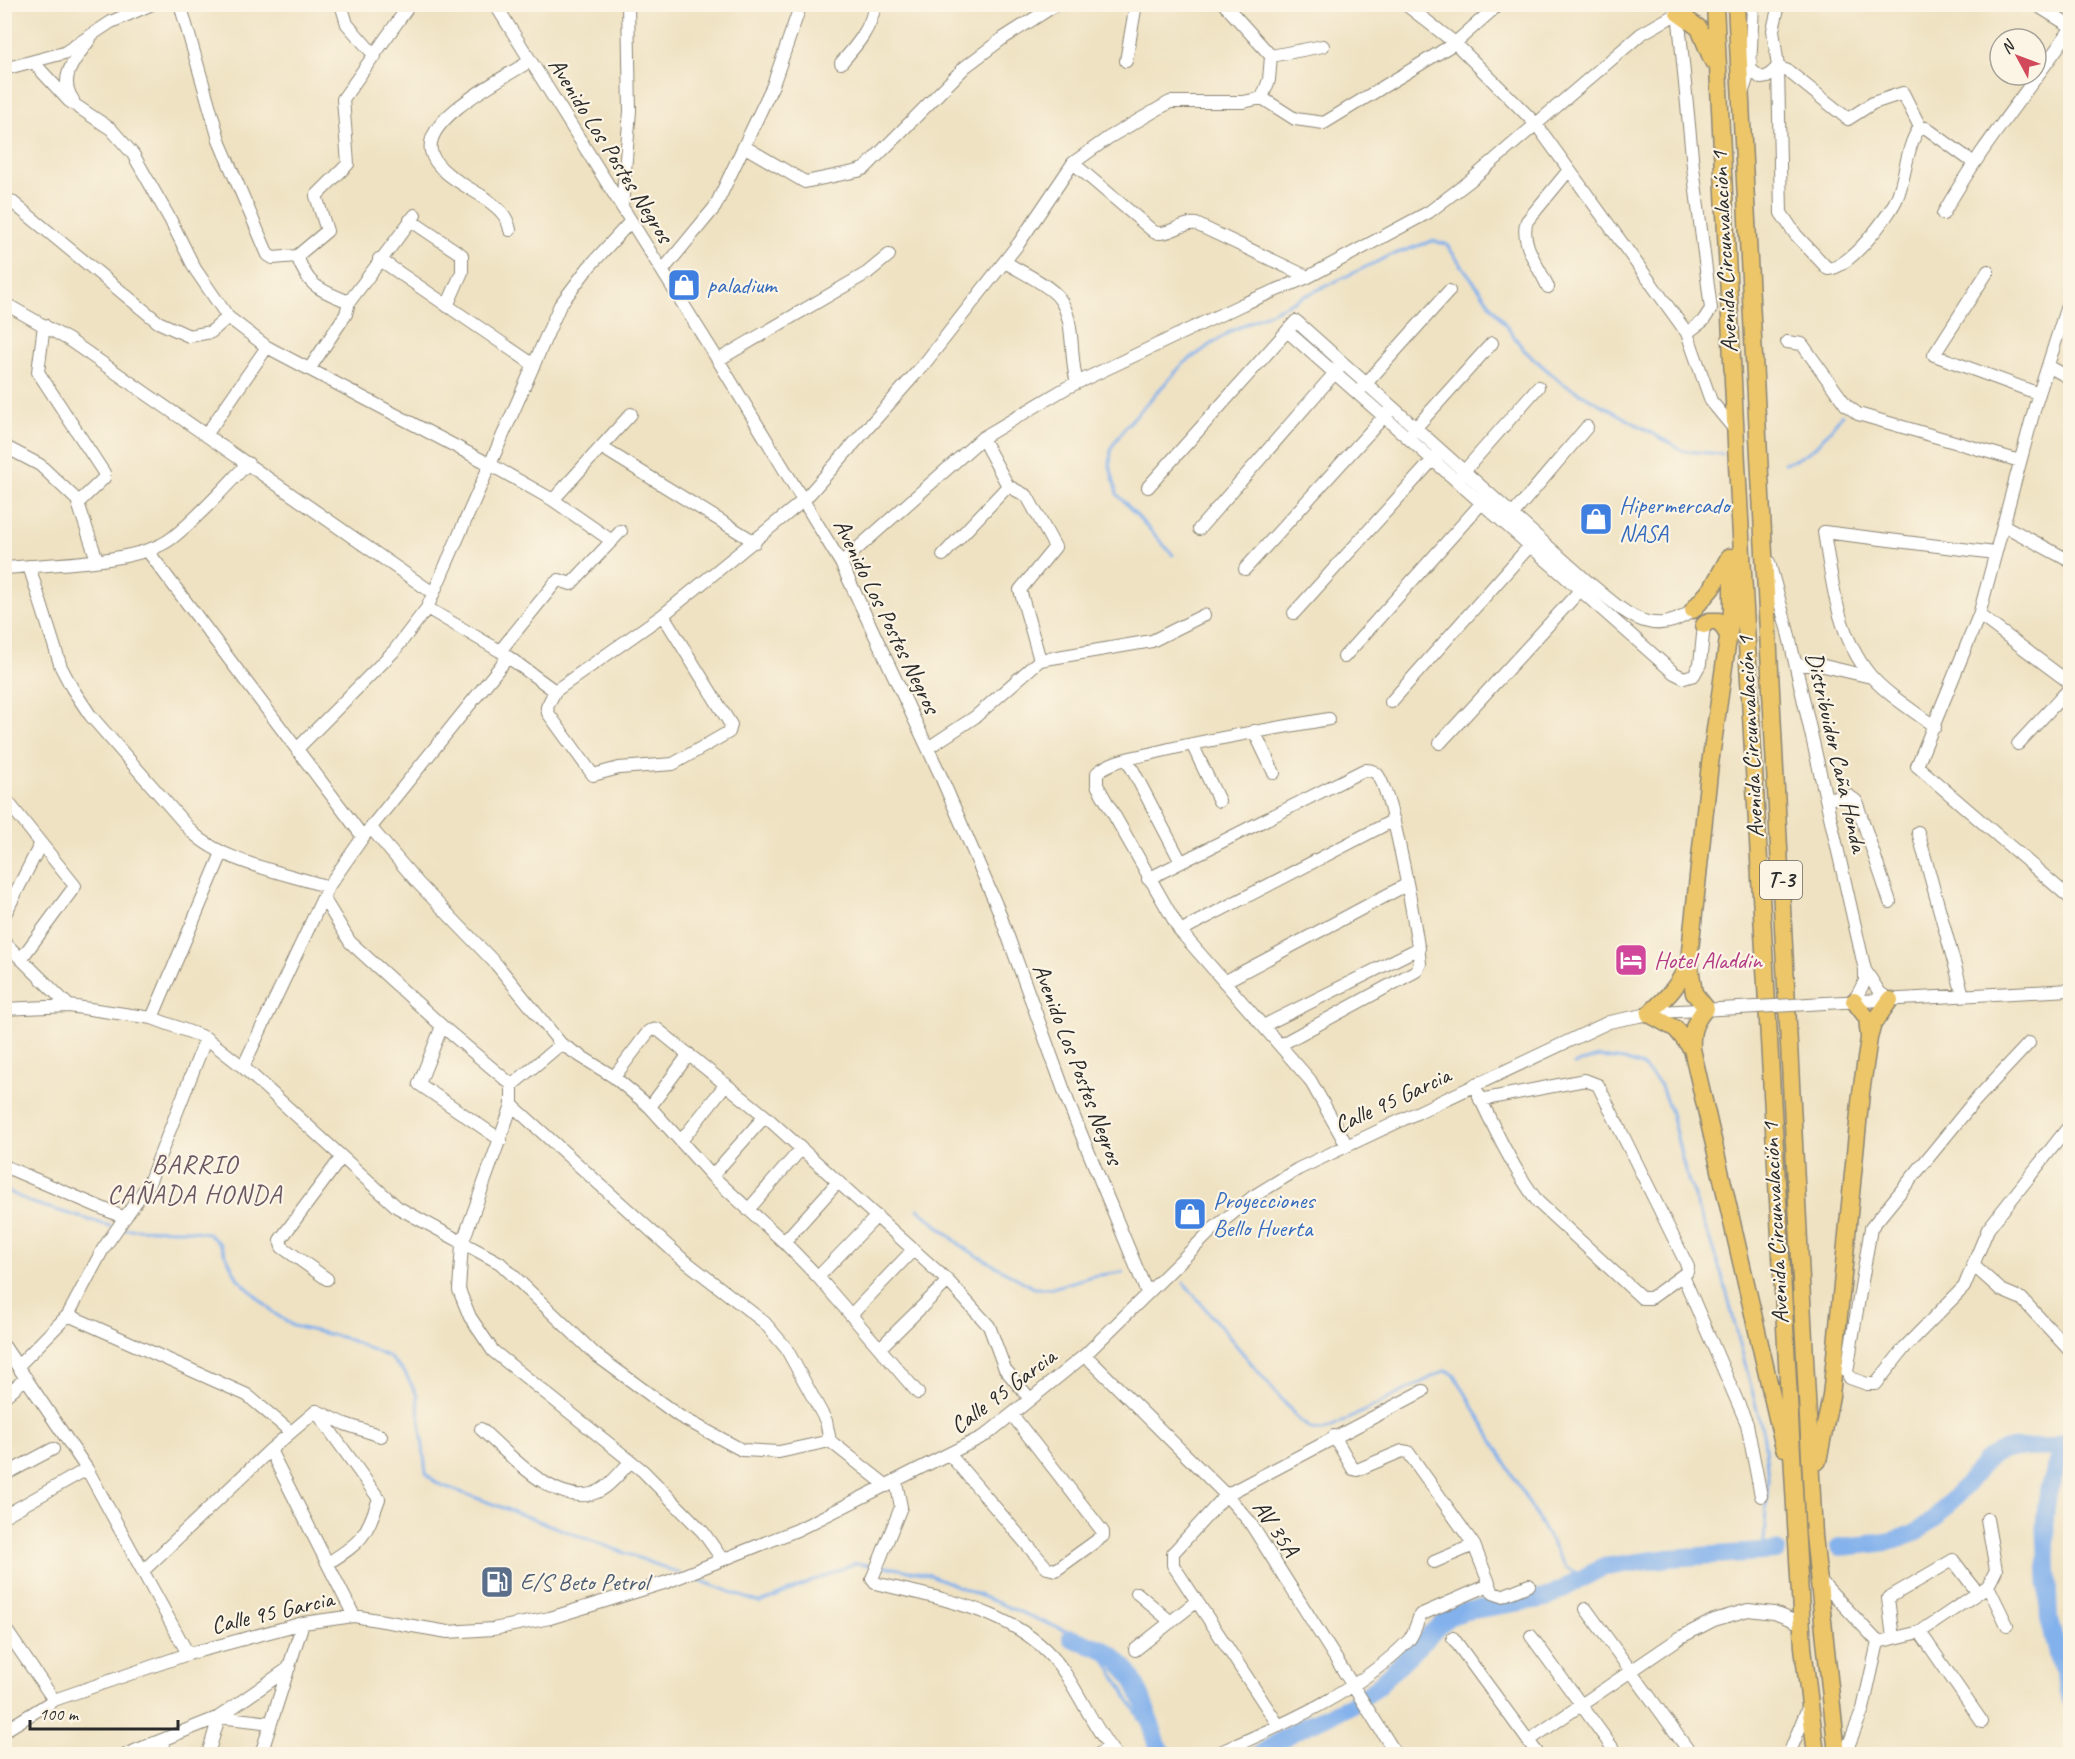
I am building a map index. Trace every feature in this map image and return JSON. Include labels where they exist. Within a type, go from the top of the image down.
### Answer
[{"type":"main road","name":"Avenida Circunvalación 1","points":[[1715,4],[1735,430],[1794,1489],[1802,1624],[1816,1755]]},
{"type":"main road","name":"Avenida Circunvalación 1","points":[[1736,4],[1817,1577],[1837,1755]]},
{"type":"main road","points":[[1682,7],[1699,28],[1708,46],[1719,87]]},
{"type":"main road","points":[[1737,464],[1732,551],[1732,611],[1710,764],[1689,960],[1694,993],[1706,1008],[1696,1020],[1691,1034],[1692,1049],[1794,1489]]},
{"type":"main road","points":[[1693,610],[1717,581],[1732,551]]},
{"type":"main road","points":[[1704,625],[1714,619],[1719,621],[1728,636]]},
{"type":"main road","points":[[1689,960],[1682,978],[1669,995],[1649,1014],[1676,1029],[1692,1049]]},
{"type":"main road","points":[[1813,1489],[1831,1396],[1855,1149],[1869,1038],[1874,1024],[1890,1000]]},
{"type":"main road","points":[[1854,1001],[1867,1018],[1869,1038]]},
{"type":"street","points":[[4,69],[34,63],[64,53],[138,8],[152,4]]},
{"type":"street","points":[[180,4],[220,143],[268,255],[273,258],[297,256],[327,231],[316,196],[347,167],[343,99],[410,4]]},
{"type":"street","points":[[341,4],[346,24],[375,56]]},
{"type":"street","name":"Avenido Los Postes Negros","points":[[495,4],[663,270],[841,563],[928,747],[998,909],[1070,1107],[1147,1293]]},
{"type":"street","points":[[622,207],[630,111],[628,4]]},
{"type":"street","points":[[663,270],[715,207],[773,85],[801,4]]},
{"type":"street","points":[[841,63],[862,39],[873,16],[875,4]]},
{"type":"street","points":[[745,147],[805,182],[858,171],[965,67],[1002,39],[1057,4]]},
{"type":"street","points":[[1126,61],[1136,4]]},
{"type":"street","points":[[1224,4],[1270,56],[1269,80],[1262,98]]},
{"type":"street","points":[[1405,4],[1455,43],[1536,124],[1687,333],[1711,401],[1735,430]]},
{"type":"street","points":[[663,615],[731,725],[729,732],[673,764],[619,768],[593,775],[548,713],[547,707],[555,691],[663,615],[804,500],[925,363],[1005,262],[1073,164],[1108,138],[1170,102],[1243,102],[1262,98],[1294,119],[1324,123],[1455,43],[1499,4]]},
{"type":"street","points":[[1740,100],[1750,69],[1753,4]]},
{"type":"street","points":[[1778,67],[1788,70],[1848,119],[1873,103],[1903,93],[1920,128],[1897,200],[1853,255],[1836,269],[1828,270],[1796,235],[1781,213],[1778,67],[1773,30],[1779,4]]},
{"type":"street","points":[[841,563],[982,438],[1077,383],[1243,304],[1308,277],[1429,212],[1471,180],[1641,34],[1682,7],[1693,166],[1711,309],[1703,321],[1687,333]]},
{"type":"street","points":[[1943,214],[1974,163],[2070,28],[2041,8]]},
{"type":"street","points":[[79,108],[68,91],[66,81],[75,60],[94,34]]},
{"type":"street","points":[[1270,56],[1323,46]]},
{"type":"street","points":[[510,230],[509,220],[500,209],[448,173],[437,161],[431,152],[430,140],[451,112],[530,61]]},
{"type":"street","points":[[34,63],[69,101],[111,129],[133,154],[171,221],[195,270],[228,317],[267,347],[553,500],[612,541]]},
{"type":"street","points":[[1750,69],[1761,78],[1767,77],[1778,67]]},
{"type":"street","points":[[1920,128],[1926,128],[1974,163]]},
{"type":"street","points":[[1073,164],[1154,232],[1161,234],[1188,223],[1196,224],[1308,277]]},
{"type":"street","points":[[1548,287],[1525,239],[1524,228],[1527,221],[1569,170]]},
{"type":"street","points":[[4,202],[11,201],[39,222],[158,322],[189,336],[211,332],[228,317]]},
{"type":"street","points":[[310,368],[346,315],[349,302],[412,217],[462,255],[462,272],[447,306]]},
{"type":"street","points":[[297,749],[394,651],[426,608],[560,305],[588,268],[631,221]]},
{"type":"street","points":[[718,360],[867,273],[889,255]]},
{"type":"street","points":[[297,256],[306,278],[322,290],[349,302]]},
{"type":"street","points":[[379,259],[534,365]]},
{"type":"street","points":[[1005,262],[1058,296],[1066,310],[1072,367],[1077,383]]},
{"type":"street","points":[[1988,271],[1934,355],[2039,394]]},
{"type":"street","points":[[1361,388],[1449,291]]},
{"type":"street","points":[[2070,296],[2039,394],[1979,615],[1935,727],[1917,766],[2070,898]]},
{"type":"street","points":[[4,303],[69,340],[433,593]]},
{"type":"street","points":[[1148,488],[1296,321],[1314,346],[1585,586],[1674,674],[1684,678],[1694,675],[1700,664],[1704,625]]},
{"type":"street","points":[[44,326],[38,372],[104,473],[103,481],[81,500],[77,500]]},
{"type":"street","points":[[1287,331],[1314,346]]},
{"type":"street","points":[[1787,342],[1802,344],[1846,405],[1858,414],[2020,461]]},
{"type":"street","points":[[1412,433],[1492,343]]},
{"type":"street","points":[[206,435],[267,347]]},
{"type":"street","points":[[2048,366],[2070,378]]},
{"type":"street","points":[[1199,529],[1339,369]]},
{"type":"street","points":[[1460,476],[1538,387]]},
{"type":"street","points":[[1245,569],[1388,412]]},
{"type":"street","points":[[553,500],[631,414]]},
{"type":"street","points":[[1509,519],[1587,427]]},
{"type":"street","points":[[982,438],[1008,486],[1027,496],[1055,547],[1020,590],[1040,660]]},
{"type":"street","points":[[4,446],[40,465],[77,500],[97,560]]},
{"type":"street","points":[[601,447],[755,542]]},
{"type":"street","points":[[1294,613],[1437,455]]},
{"type":"street","points":[[4,568],[97,560],[147,550],[171,539],[248,463]]},
{"type":"street","points":[[944,555],[1008,486]]},
{"type":"street","points":[[1344,657],[1486,498]]},
{"type":"street","points":[[2003,525],[2070,561]]},
{"type":"street","points":[[243,1067],[326,893],[367,832],[504,654],[555,583],[560,580],[571,584],[621,531]]},
{"type":"street","points":[[1935,727],[1871,677],[1847,637],[1840,616],[1824,532],[1995,553]]},
{"type":"street","points":[[1390,702],[1534,541]]},
{"type":"street","name":"Distribuidor Caña Honda","points":[[1764,543],[1796,664],[1865,970],[1880,993],[1890,1000]]},
{"type":"street","points":[[147,550],[297,749],[367,832],[497,965],[561,1044],[614,1077],[650,1107],[712,1176],[784,1242],[881,1347],[918,1393]]},
{"type":"street","points":[[29,566],[61,667],[72,688],[90,715],[192,832],[202,842],[222,853],[326,893],[351,942],[441,1026],[496,1069],[512,1085],[512,1105],[501,1140],[462,1244],[459,1290],[470,1317],[493,1351],[643,1471],[703,1533],[722,1559]]},
{"type":"street","points":[[1585,586],[1648,624],[1683,618],[1693,610]]},
{"type":"street","points":[[1440,743],[1585,586]]},
{"type":"street","points":[[426,608],[504,654],[555,691]]},
{"type":"street","points":[[928,747],[975,717],[1040,660],[1152,641],[1203,615]]},
{"type":"street","points":[[1979,615],[2070,683]]},
{"type":"street","points":[[1796,664],[1824,666],[1871,677]]},
{"type":"street","points":[[2018,744],[2070,688]]},
{"type":"street","points":[[1329,719],[1254,731],[1126,759],[1104,767],[1097,773],[1097,785],[1148,879],[1180,931],[1319,1093],[1346,1144]]},
{"type":"street","points":[[1254,731],[1274,772]]},
{"type":"street","points":[[1191,744],[1219,801]]},
{"type":"street","points":[[1126,759],[1181,862]]},
{"type":"street","points":[[1148,879],[1364,770],[1372,770],[1378,775],[1394,820],[1419,948],[1420,964],[1416,971],[1280,1045]]},
{"type":"street","points":[[4,796],[40,845],[75,886],[21,959]]},
{"type":"street","points":[[1827,799],[1849,796],[1856,801],[1890,903]]},
{"type":"street","points":[[1180,931],[1394,820]]},
{"type":"street","points":[[1918,832],[1963,995]]},
{"type":"street","points":[[4,916],[40,845]]},
{"type":"street","points":[[152,1018],[222,853]]},
{"type":"street","points":[[1224,982],[1406,885]]},
{"type":"street","points":[[4,942],[69,1006]]},
{"type":"street","points":[[1263,1026],[1419,948]]},
{"type":"street","points":[[1854,1001],[1865,981],[1865,970]]},
{"type":"street","name":"Calle 95 Garcia","points":[[4,1731],[54,1700],[188,1654],[303,1623],[354,1616],[448,1632],[493,1629],[550,1618],[667,1582],[797,1530],[987,1435],[1085,1355],[1213,1229],[1254,1196],[1298,1168],[1609,1022],[1649,1014],[1706,1008],[2070,990]]},
{"type":"street","points":[[4,1009],[69,1006],[152,1018],[206,1038],[243,1067],[397,1207],[500,1263],[596,1355],[679,1416],[742,1450],[779,1452],[830,1441]]},
{"type":"street","points":[[441,1026],[419,1084],[501,1140]]},
{"type":"street","points":[[614,1077],[653,1028],[689,1054],[765,1116],[948,1281],[989,1326],[1005,1369],[1030,1399]]},
{"type":"street","points":[[18,1366],[68,1315],[103,1249],[149,1182],[206,1038]]},
{"type":"street","points":[[2029,1043],[1972,1104],[1871,1228],[1852,1340],[1848,1372],[1850,1378],[1867,1384],[1876,1383],[1905,1347],[1964,1287],[1974,1266],[1979,1245],[1988,1229],[2070,1125]]},
{"type":"street","points":[[512,1085],[561,1044]]},
{"type":"street","points":[[650,1107],[689,1054]]},
{"type":"street","points":[[1474,1085],[1480,1100],[1538,1202],[1642,1298],[1651,1298],[1683,1276],[1688,1267],[1598,1085],[1585,1080],[1480,1100]]},
{"type":"street","points":[[681,1141],[726,1084]]},
{"type":"street","points":[[512,1105],[680,1257],[764,1322],[786,1348],[826,1421],[830,1441],[892,1484],[901,1507],[872,1580],[875,1583],[975,1609],[1031,1638],[1062,1670],[1108,1752]]},
{"type":"street","points":[[712,1176],[765,1116]]},
{"type":"street","points":[[748,1210],[801,1149]]},
{"type":"street","points":[[327,1279],[282,1247],[280,1240],[342,1158]]},
{"type":"street","points":[[4,1166],[125,1218]]},
{"type":"street","points":[[784,1242],[837,1183]]},
{"type":"street","points":[[818,1277],[877,1216]]},
{"type":"street","points":[[851,1315],[913,1250]]},
{"type":"street","points":[[1974,1266],[2001,1290],[2022,1299],[2070,1351]]},
{"type":"street","points":[[1683,1276],[1747,1424],[1761,1496]]},
{"type":"street","points":[[881,1347],[948,1281]]},
{"type":"street","points":[[68,1315],[247,1395],[291,1432]]},
{"type":"street","points":[[4,1346],[87,1469],[188,1654]]},
{"type":"street","name":"AV 35A","points":[[1085,1355],[1226,1495],[1249,1521],[1396,1755]]},
{"type":"street","points":[[4,1397],[26,1378]]},
{"type":"street","points":[[1279,1726],[1171,1560],[1173,1553],[1226,1495],[1423,1391]]},
{"type":"street","points":[[143,1570],[270,1450],[316,1411]]},
{"type":"street","points":[[316,1411],[345,1425],[381,1436]]},
{"type":"street","points":[[316,1411],[379,1499],[370,1524],[358,1544],[328,1563]]},
{"type":"street","points":[[951,1455],[1047,1568],[1056,1570],[1103,1536],[1103,1532],[1012,1416]]},
{"type":"street","points":[[482,1429],[538,1478],[567,1495],[584,1496],[602,1490],[631,1461]]},
{"type":"street","points":[[1334,1436],[1353,1469],[1357,1470],[1402,1451],[1408,1452],[1474,1545],[1493,1593],[1502,1596],[1529,1585]]},
{"type":"street","points":[[4,1475],[53,1449]]},
{"type":"street","points":[[270,1450],[354,1616]]},
{"type":"street","points":[[4,1516],[87,1469]]},
{"type":"street","points":[[1878,1642],[1920,1632],[1983,1589],[1996,1570],[1987,1519]]},
{"type":"street","points":[[1434,1562],[1474,1545]]},
{"type":"street","points":[[1893,1638],[1888,1598],[1953,1560],[1983,1589],[2007,1625]]},
{"type":"street","points":[[1817,1577],[1878,1642]]},
{"type":"street","points":[[1216,1755],[1354,1689],[1411,1639],[1420,1615],[1488,1585]]},
{"type":"street","points":[[1137,1593],[1171,1622]]},
{"type":"street","points":[[1135,1650],[1197,1601]]},
{"type":"street","points":[[1586,1609],[1691,1755]]},
{"type":"street","points":[[1528,1741],[1681,1637],[1714,1620],[1749,1610],[1774,1613],[1802,1624]]},
{"type":"street","points":[[261,1755],[303,1623]]},
{"type":"street","points":[[4,1627],[54,1700]]},
{"type":"street","points":[[1920,1632],[1983,1722]]},
{"type":"street","points":[[1531,1636],[1617,1755]]},
{"type":"street","points":[[1453,1638],[1538,1755]]},
{"type":"street","points":[[1845,1755],[1863,1709],[1878,1642]]},
{"type":"street","points":[[127,1755],[219,1717],[289,1668]]},
{"type":"street","points":[[1789,1755],[1811,1700]]},
{"type":"street","points":[[219,1717],[271,1723]]},
{"type":"street","points":[[208,1755],[219,1717]]},
{"type":"street","points":[[160,1755],[164,1740]]},
{"type":"waterway","points":[[1173,555],[1117,494],[1110,466],[1111,448],[1126,426],[1184,363],[1231,331],[1389,256],[1432,241],[1446,244],[1524,350],[1562,383],[1684,451],[1722,454]]},
{"type":"waterway","points":[[1784,463],[1810,451],[1824,438],[1842,415]]},
{"type":"waterway","points":[[1574,1064],[1599,1057],[1624,1060],[1642,1066],[1660,1084],[1671,1113],[1685,1171],[1723,1278],[1764,1437],[1768,1478],[1763,1558]]},
{"type":"waterway","points":[[4,1189],[29,1202],[110,1226]]},
{"type":"waterway","points":[[918,1209],[964,1248],[1034,1288],[1052,1288],[1093,1276],[1123,1272]]},
{"type":"waterway","points":[[125,1229],[187,1230],[207,1233],[220,1244],[238,1279],[274,1313],[293,1326],[345,1338],[389,1357],[405,1373],[417,1395],[426,1473],[436,1483],[679,1573]]},
{"type":"waterway","points":[[1184,1283],[1299,1420],[1313,1429],[1330,1428],[1446,1370],[1455,1375],[1566,1568],[1582,1575]]},
{"type":"waterway","points":[[1838,1553],[1874,1550],[1903,1544],[1916,1538],[1942,1518],[1975,1474],[1989,1462],[2070,1438]]},
{"type":"waterway","points":[[1839,1547],[1881,1543],[1910,1535],[1922,1528],[1948,1505],[1983,1464],[1995,1454],[2014,1449],[2052,1446],[2070,1440]]},
{"type":"waterway","points":[[2070,1445],[2058,1462],[2048,1493],[2045,1516],[2049,1619],[2070,1699]]},
{"type":"waterway","points":[[1260,1754],[1295,1731],[1349,1706],[1371,1692],[1448,1617],[1466,1611],[1546,1598],[1603,1567],[1669,1558],[1777,1551]]},
{"type":"waterway","points":[[1366,1698],[1374,1695],[1444,1622],[1467,1606],[1526,1608],[1542,1603],[1582,1575],[1611,1569],[1718,1555],[1777,1557]]},
{"type":"waterway","points":[[691,1577],[760,1603],[856,1563],[869,1565]]},
{"type":"waterway","points":[[882,1566],[928,1574],[1095,1643],[1161,1754]]},
{"type":"waterway","points":[[1071,1638],[1102,1649],[1124,1667],[1140,1693],[1159,1749],[1164,1754]]},
{"type":"waterway","points":[[1259,1754],[1287,1735],[1360,1701]]},
{"type":"place","name":"paladium","points":[[684,285]]},
{"type":"place","name":"Hipermercado NASA","points":[[1596,519]]},
{"type":"place","name":"Hotel Aladdin","points":[[1631,960]]},
{"type":"place","name":"Proyecciones Bello Huerta","points":[[1190,1214]]},
{"type":"place","name":"E/S Beto Petrol","points":[[497,1582]]},
{"type":"district","name":"BARRIO CAÑADA HONDA","points":[[195,1179]]}]
